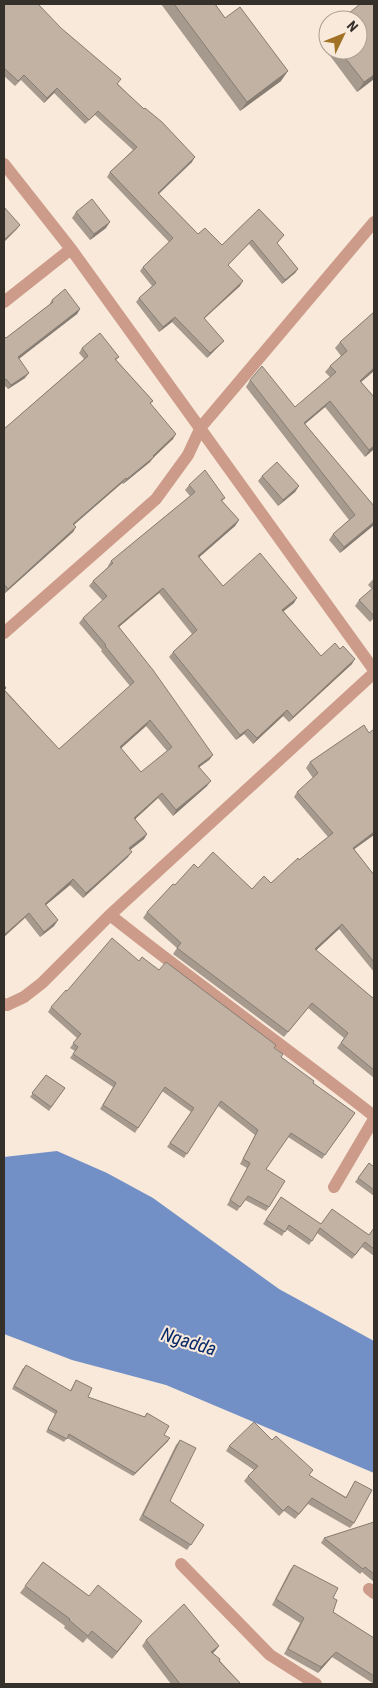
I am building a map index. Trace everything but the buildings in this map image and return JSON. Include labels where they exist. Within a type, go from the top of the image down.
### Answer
[{"type":"street","points":[[4,164],[71,248],[201,427],[374,672],[110,915],[42,983],[24,997],[6,1005],[4,1004]]},
{"type":"street","points":[[4,633],[156,499],[188,455],[201,427],[374,222]]},
{"type":"street","points":[[4,302],[71,248]]},
{"type":"street","points":[[110,915],[182,972],[303,1060],[374,1117],[334,1187]]},
{"type":"street","points":[[182,1564],[270,1655],[316,1684]]},
{"type":"water","name":"Ngadda","points":[[57,1151],[107,1173],[153,1198],[279,1289],[374,1341],[374,1473],[166,1385],[72,1360],[4,1334],[4,1157]]}]
